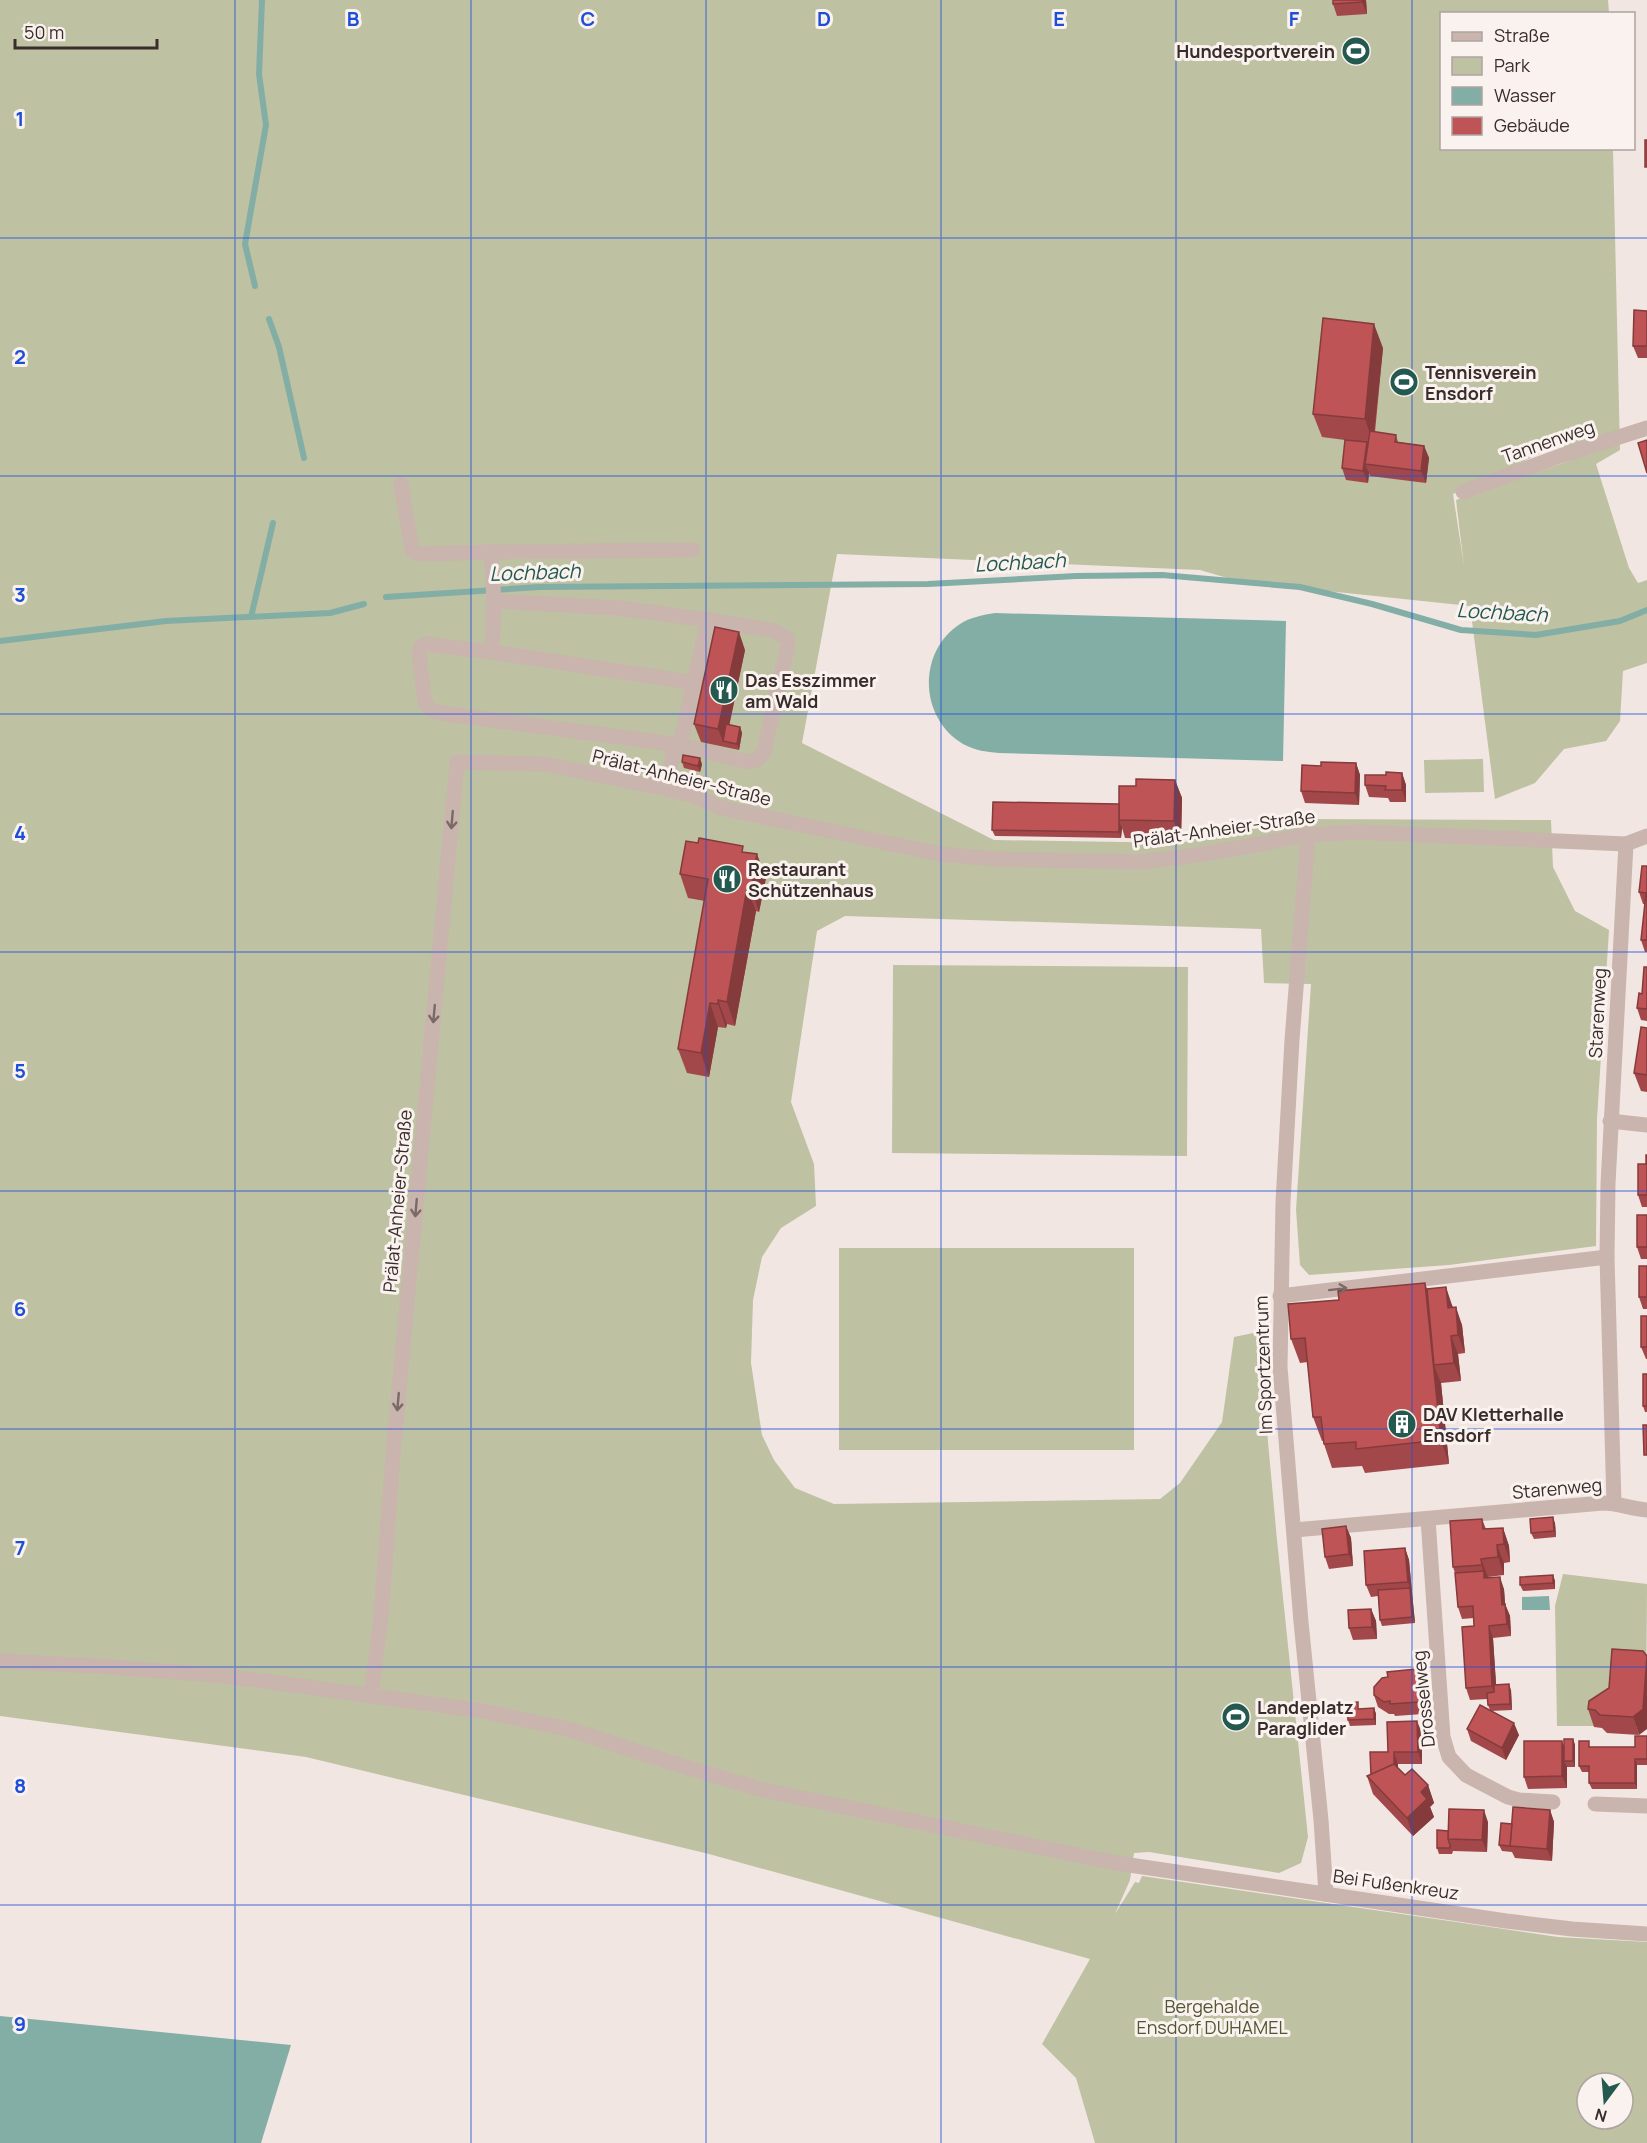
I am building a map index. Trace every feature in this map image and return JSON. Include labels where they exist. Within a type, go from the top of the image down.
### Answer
[{"type":"street","name":"Tannenweg","points":[[1463,492],[1560,456],[1647,428]]},
{"type":"street","points":[[401,484],[412,551],[418,554],[693,550]]},
{"type":"street","points":[[491,552],[494,585],[492,652]]},
{"type":"street","points":[[494,601],[619,608],[771,630],[787,638],[788,644],[761,758],[747,762],[680,745],[440,713],[430,709],[424,702],[419,653],[420,647],[425,644],[492,652],[694,684]]},
{"type":"street","points":[[668,789],[673,755],[680,745],[708,620]]},
{"type":"street","name":"Prälat-Anheier-Straße","points":[[371,1695],[381,1616],[392,1466],[457,762],[544,764],[668,789],[694,796],[722,808],[784,822],[940,854],[996,859],[1108,862],[1169,859],[1308,835],[1357,832],[1626,844],[1647,836]]},
{"type":"street","name":"Im Sportzentrum","points":[[1308,835],[1292,1040],[1283,1202],[1280,1367],[1326,1894]]},
{"type":"street","name":"Starenweg","points":[[1294,1530],[1614,1503],[1607,1257],[1610,1121],[1626,844]]},
{"type":"street","points":[[1610,1121],[1647,1125]]},
{"type":"street","points":[[1280,1296],[1607,1257]]},
{"type":"street","points":[[1614,1503],[1647,1510]]},
{"type":"street","name":"Drosselweg","points":[[1428,1519],[1443,1737],[1449,1757],[1466,1775],[1508,1797],[1553,1802]]},
{"type":"street","name":"Bei Fußenkreuz","points":[[0,1661],[226,1676],[483,1711],[568,1729],[763,1790],[1140,1867],[1561,1928],[1647,1934]]},
{"type":"street","points":[[1595,1804],[1647,1806]]},
{"type":"green space","name":"Bergehalde Ensdorf DUHAMEL","points":[[0,0],[1608,0],[1609,12],[1440,12],[1440,150],[1613,150],[1620,450],[1596,464],[1629,568],[1638,583],[1647,580],[1647,663],[1623,671],[1620,721],[1606,741],[1564,749],[1535,783],[1495,799],[1470,606],[1241,582],[1200,570],[837,554],[802,743],[994,840],[1181,843],[1236,827],[1300,819],[1551,820],[1553,867],[1575,911],[1609,930],[1597,1119],[1596,1246],[1449,1265],[1309,1275],[1300,1265],[1296,1210],[1311,984],[1264,983],[1261,929],[845,916],[817,931],[791,1102],[814,1164],[816,1206],[781,1228],[762,1257],[753,1300],[751,1363],[762,1435],[774,1460],[795,1488],[834,1504],[1160,1499],[1180,1483],[1222,1422],[1234,1337],[1258,1332],[1308,1837],[1301,1863],[1279,1873],[1149,1852],[1134,1853],[1130,1880],[1115,1914],[1135,1882],[1139,1883],[1142,1876],[1558,1937],[1647,1942],[1647,2143],[1095,2143],[1076,2078],[1042,2044],[1090,1959],[709,1854],[306,1757],[0,1716]],"holes":[[[1563,443],[1569,461],[1456,500],[1464,566],[1453,494]]]},
{"type":"green space","points":[[1483,759],[1484,792],[1425,793],[1424,760]]},
{"type":"green space","points":[[893,965],[1188,967],[1187,1156],[892,1153]]},
{"type":"green space","points":[[839,1248],[1134,1248],[1134,1450],[839,1450]]},
{"type":"green space","points":[[1563,1574],[1647,1584],[1646,1726],[1557,1726],[1555,1606]]},
{"type":"water","points":[[995,613],[1286,621],[1283,761],[999,753],[971,748],[963,744],[948,733],[931,702],[930,667],[936,651],[946,636],[960,624],[973,618]]},
{"type":"water","points":[[1549,1596],[1550,1610],[1522,1610],[1522,1597]]},
{"type":"water","points":[[0,2016],[291,2045],[261,2143],[0,2143]]},
{"type":"building","points":[[1333,0],[1362,0],[1362,2],[1333,4]]},
{"type":"building","points":[[1645,140],[1647,140],[1647,167],[1645,167]]},
{"type":"building","points":[[1634,310],[1647,311],[1647,346],[1633,346]]},
{"type":"building","points":[[1323,318],[1374,324],[1365,419],[1313,414]]},
{"type":"building","points":[[1370,431],[1396,435],[1395,442],[1424,446],[1421,471],[1365,464]]},
{"type":"building","points":[[1345,440],[1367,442],[1363,471],[1342,468]]},
{"type":"building","points":[[1647,440],[1647,473],[1638,443]]},
{"type":"building","points":[[715,627],[739,632],[718,729],[694,724]]},
{"type":"building","points":[[726,724],[740,727],[737,744],[723,741]]},
{"type":"building","points":[[683,755],[700,758],[698,766],[682,762]]},
{"type":"building","points":[[1321,762],[1356,763],[1355,793],[1301,791],[1302,765],[1321,766]]},
{"type":"building","points":[[1386,772],[1402,773],[1402,790],[1385,790],[1386,786],[1365,785],[1365,775],[1386,775]]},
{"type":"building","points":[[1136,779],[1175,780],[1174,821],[1119,820],[1119,786],[1136,786]]},
{"type":"building","points":[[993,802],[1119,804],[1119,832],[992,830]]},
{"type":"building","points":[[699,838],[743,846],[742,852],[757,854],[751,888],[747,888],[727,1002],[718,1000],[718,1004],[710,1003],[701,1053],[678,1049],[708,879],[680,874],[686,841],[698,843]]},
{"type":"building","points":[[1642,866],[1647,866],[1647,940],[1641,940],[1646,893],[1639,892]]},
{"type":"building","points":[[1644,967],[1647,967],[1647,1009],[1637,1008],[1639,993],[1642,994]]},
{"type":"building","points":[[1641,1027],[1647,1028],[1647,1075],[1634,1073]]},
{"type":"building","points":[[1646,1155],[1647,1195],[1638,1195],[1638,1164],[1646,1164]]},
{"type":"building","points":[[1637,1215],[1647,1215],[1647,1247],[1637,1247]]},
{"type":"building","points":[[1639,1266],[1647,1266],[1647,1297],[1639,1297]]},
{"type":"building","points":[[1425,1283],[1441,1440],[1356,1449],[1356,1442],[1324,1444],[1321,1417],[1313,1417],[1305,1338],[1291,1339],[1288,1304],[1339,1300],[1338,1291]]},
{"type":"building","points":[[1446,1287],[1448,1308],[1456,1307],[1458,1335],[1451,1336],[1454,1363],[1434,1365],[1427,1289]]},
{"type":"building","points":[[1641,1316],[1647,1316],[1647,1347],[1641,1347]]},
{"type":"building","points":[[1643,1374],[1647,1374],[1647,1406],[1643,1406]]},
{"type":"building","points":[[1643,1425],[1647,1425],[1647,1455],[1644,1455]]},
{"type":"building","points":[[1553,1517],[1554,1531],[1531,1533],[1530,1519]]},
{"type":"building","points":[[1482,1519],[1483,1529],[1503,1528],[1504,1544],[1497,1545],[1498,1557],[1481,1559],[1482,1565],[1453,1567],[1450,1521]]},
{"type":"building","points":[[1346,1526],[1349,1554],[1325,1557],[1322,1529]]},
{"type":"building","points":[[1405,1548],[1408,1582],[1366,1585],[1364,1551]]},
{"type":"building","points":[[1484,1571],[1484,1578],[1500,1577],[1502,1605],[1505,1604],[1507,1624],[1489,1626],[1492,1686],[1466,1688],[1462,1627],[1474,1626],[1473,1606],[1458,1607],[1455,1573]]},
{"type":"building","points":[[1553,1575],[1553,1583],[1520,1585],[1520,1577]]},
{"type":"building","points":[[1410,1588],[1412,1617],[1380,1620],[1378,1590]]},
{"type":"building","points":[[1371,1609],[1372,1627],[1349,1628],[1348,1610]]},
{"type":"building","points":[[1612,1649],[1643,1651],[1647,1656],[1643,1709],[1633,1717],[1600,1715],[1595,1710],[1588,1709],[1589,1701],[1609,1688]]},
{"type":"building","points":[[1416,1669],[1419,1702],[1390,1704],[1390,1701],[1384,1702],[1374,1695],[1374,1687],[1382,1678],[1388,1677],[1387,1672]]},
{"type":"building","points":[[1509,1684],[1510,1704],[1488,1705],[1487,1693],[1494,1692],[1494,1685]]},
{"type":"building","points":[[1358,1702],[1358,1709],[1374,1708],[1374,1719],[1348,1720],[1347,1703]]},
{"type":"building","points":[[1480,1705],[1514,1723],[1502,1748],[1467,1729]]},
{"type":"building","points":[[1417,1721],[1418,1752],[1394,1752],[1394,1765],[1371,1775],[1370,1752],[1388,1752],[1387,1722]]},
{"type":"building","points":[[1635,1736],[1647,1736],[1647,1759],[1635,1759],[1635,1783],[1589,1783],[1589,1766],[1579,1766],[1579,1741],[1589,1741],[1589,1747],[1635,1747]]},
{"type":"building","points":[[1564,1739],[1573,1739],[1573,1761],[1564,1761]]},
{"type":"building","points":[[1524,1741],[1562,1741],[1562,1776],[1524,1777]]},
{"type":"building","points":[[1394,1764],[1405,1775],[1412,1769],[1428,1785],[1421,1792],[1427,1799],[1407,1818],[1367,1776]]},
{"type":"building","points":[[1513,1807],[1550,1810],[1547,1849],[1510,1846]]},
{"type":"building","points":[[1449,1809],[1484,1810],[1482,1840],[1448,1839]]},
{"type":"building","points":[[1501,1823],[1512,1824],[1510,1846],[1499,1845]]},
{"type":"building","points":[[1437,1830],[1448,1831],[1450,1848],[1437,1848]]},
{"type":"waterway","points":[[255,286],[245,244],[266,125],[259,74],[262,0]]},
{"type":"waterway","points":[[269,319],[279,347],[304,458]]},
{"type":"waterway","points":[[251,617],[273,523]]},
{"type":"waterway","name":"Lochbach","points":[[386,597],[539,587],[928,584],[1076,576],[1162,575],[1300,587],[1372,604],[1461,630],[1536,635],[1620,621],[1647,610]]},
{"type":"waterway","name":"Lochbach","points":[[0,641],[166,621],[330,613],[364,604]]},
{"type":"place","name":"Hundesportverein","points":[[1356,51]]},
{"type":"place","name":"Tennisverein Ensdorf","points":[[1404,382]]},
{"type":"place","name":"Das Esszimmer am Wald","points":[[724,690]]},
{"type":"place","name":"Restaurant Schützenhaus","points":[[727,879]]},
{"type":"place","name":"DAV Kletterhalle Ensdorf","points":[[1402,1424]]},
{"type":"place","name":"Landeplatz Paraglider","points":[[1236,1717]]}]
